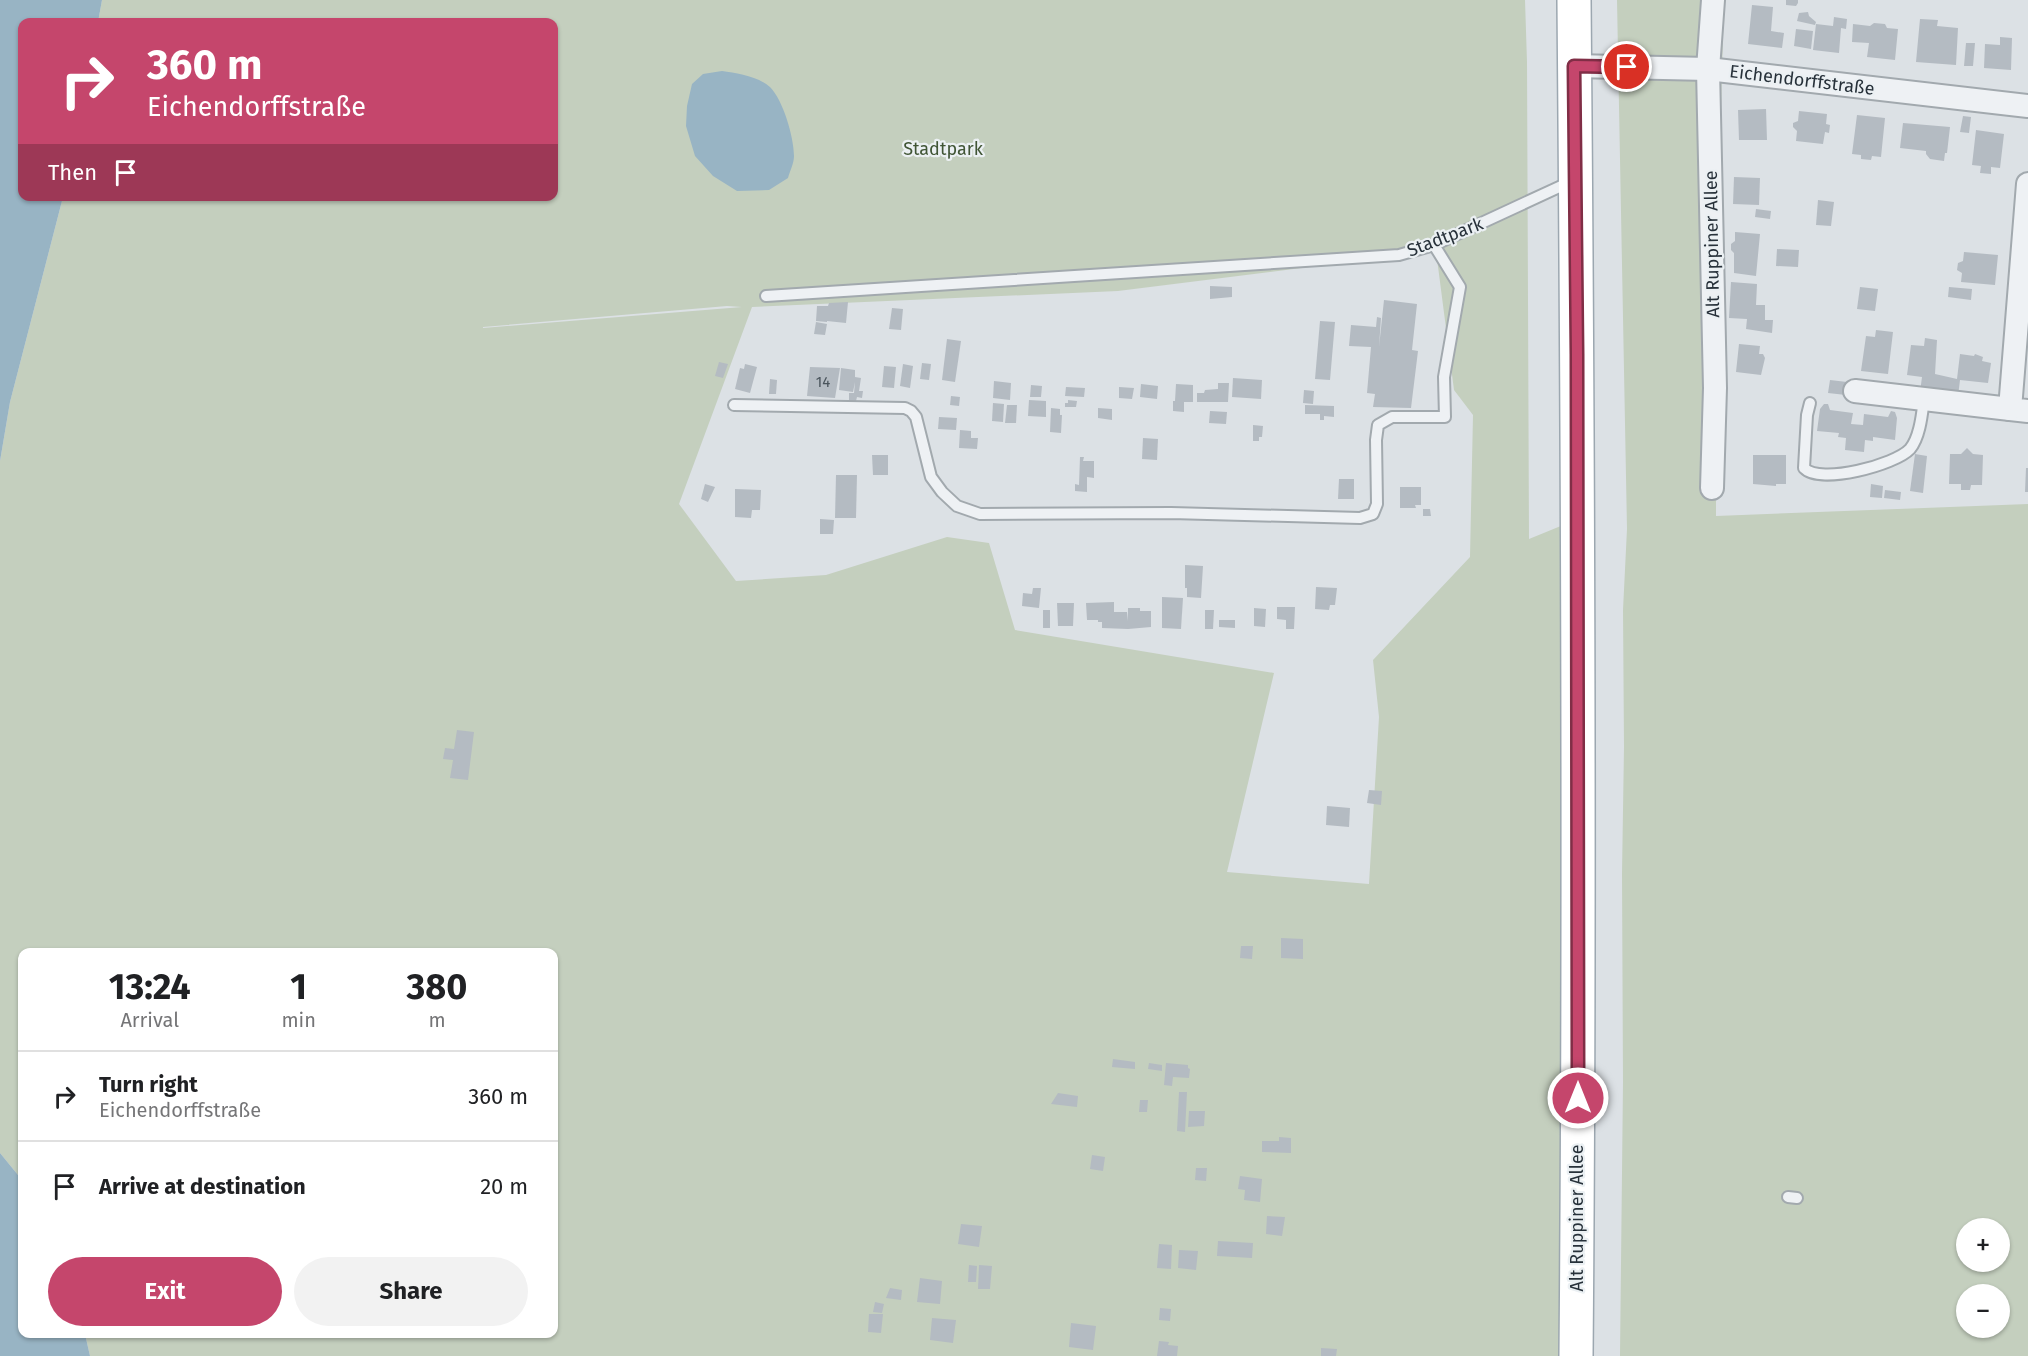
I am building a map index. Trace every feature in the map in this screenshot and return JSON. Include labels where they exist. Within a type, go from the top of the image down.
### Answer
[{"type":"main road","name":"Alt Ruppiner Allee","points":[[1574,0],[1578,1019],[1576,1356]]},
{"type":"street","name":"Alt Ruppiner Allee","points":[[1712,488],[1715,388],[1708,69],[1713,0]]},
{"type":"street","name":"Eichendorffstraße","points":[[1574,66],[1708,69],[2028,106]]},
{"type":"street","points":[[1855,391],[2019,410],[2028,184]]},
{"type":"lane","name":"Stadtpark","points":[[766,296],[1399,255],[1434,245],[1576,179]]},
{"type":"lane","points":[[734,405],[905,408],[916,417],[931,477],[942,492],[957,506],[980,514],[1171,513],[1360,518],[1373,514],[1377,504],[1376,440],[1378,425],[1392,417],[1445,417],[1444,377],[1460,287],[1434,245]]},
{"type":"lane","points":[[1810,404],[1806,427],[1804,468],[1818,475],[1848,472],[1888,463],[1909,449],[1915,440],[1924,399]]},
{"type":"green space","points":[[102,0],[1525,0],[1529,539],[1573,521],[1566,1173],[1558,1356],[90,1356],[86,1338],[558,1338],[558,948],[18,948],[18,1175],[0,1153],[0,461],[10,402],[62,201],[558,201],[558,18],[99,18]],"holes":[[[1436,251],[1454,390],[1473,415],[1470,557],[1373,660],[1379,717],[1369,884],[1227,872],[1274,673],[1015,630],[989,543],[947,537],[826,575],[736,581],[679,504],[752,307],[1118,291]],[[727,306],[742,307],[483,328]]]},
{"type":"green space","points":[[1617,0],[1724,0],[1716,289],[1716,516],[2028,504],[2028,1356],[1620,1356],[1623,1082],[1623,610],[1627,529]]},
{"type":"water","points":[[0,0],[102,0],[99,18],[18,18],[18,201],[62,201],[10,402],[0,461]]},
{"type":"water","points":[[722,71],[747,76],[765,83],[775,93],[787,119],[792,139],[793,161],[788,178],[769,190],[737,191],[713,176],[695,156],[686,126],[687,106],[692,84],[703,74]]},
{"type":"water","points":[[0,1153],[18,1175],[18,1338],[86,1338],[90,1356],[0,1356]]},
{"type":"building","points":[[1786,0],[1798,0],[1798,3],[1796,6],[1786,5]]},
{"type":"building","points":[[1752,5],[1773,7],[1771,31],[1784,33],[1782,48],[1748,44]]},
{"type":"building","points":[[1808,12],[1816,22],[1815,25],[1797,21],[1799,13]]},
{"type":"building","points":[[1834,17],[1847,19],[1846,29],[1841,28],[1839,53],[1813,50],[1816,24],[1833,26]]},
{"type":"building","points":[[1920,19],[1938,20],[1937,26],[1958,28],[1956,65],[1916,62]]},
{"type":"building","points":[[1874,23],[1898,29],[1895,60],[1867,57],[1869,43],[1852,42],[1853,24],[1870,26]]},
{"type":"building","points":[[1796,29],[1813,31],[1811,49],[1794,46]]},
{"type":"building","points":[[2000,37],[2012,38],[2011,70],[1984,68],[1985,44],[2000,45]]},
{"type":"building","points":[[1966,43],[1975,43],[1973,66],[1964,66]]},
{"type":"building","points":[[1766,109],[1767,140],[1739,140],[1738,110]]},
{"type":"building","points":[[1799,111],[1827,114],[1826,124],[1830,125],[1829,133],[1825,132],[1823,144],[1796,141],[1797,131],[1793,123],[1798,121]]},
{"type":"building","points":[[1857,115],[1885,118],[1881,157],[1872,156],[1871,160],[1861,159],[1861,155],[1852,154]]},
{"type":"building","points":[[1963,116],[1971,117],[1969,133],[1960,132]]},
{"type":"building","points":[[1903,123],[1950,127],[1944,161],[1930,159],[1926,151],[1900,148]]},
{"type":"building","points":[[1976,130],[2004,134],[2000,168],[1991,167],[1991,174],[1980,173],[1981,166],[1972,165]]},
{"type":"building","points":[[1734,177],[1760,178],[1759,205],[1733,204]]},
{"type":"building","points":[[1818,200],[1834,202],[1831,226],[1816,225]]},
{"type":"building","points":[[1756,209],[1771,211],[1770,219],[1755,217]]},
{"type":"building","points":[[1735,232],[1760,234],[1756,276],[1734,273],[1734,253],[1731,250],[1731,244],[1735,241]]},
{"type":"building","points":[[1777,249],[1799,250],[1798,267],[1776,266]]},
{"type":"building","points":[[1964,252],[1998,255],[1995,285],[1961,282],[1962,273],[1957,270],[1958,263],[1963,261]]},
{"type":"building","points":[[1731,282],[1757,284],[1756,305],[1765,305],[1765,320],[1773,320],[1772,333],[1746,329],[1747,319],[1729,318]]},
{"type":"building","points":[[1210,286],[1232,287],[1232,297],[1210,299]]},
{"type":"building","points":[[1860,287],[1878,289],[1875,311],[1857,309]]},
{"type":"building","points":[[1949,287],[1972,289],[1971,300],[1948,297]]},
{"type":"building","points":[[1384,300],[1417,304],[1412,350],[1418,351],[1411,408],[1373,407],[1375,394],[1367,393],[1371,347],[1349,346],[1351,325],[1376,327],[1377,317],[1381,318],[1379,347]]},
{"type":"building","points":[[848,302],[846,323],[816,321],[817,306]]},
{"type":"building","points":[[892,308],[903,309],[901,330],[889,329]]},
{"type":"building","points":[[1320,321],[1335,322],[1330,380],[1315,379]]},
{"type":"building","points":[[816,322],[827,324],[825,335],[814,334]]},
{"type":"building","points":[[1876,330],[1893,332],[1888,374],[1861,371],[1866,336],[1875,337]]},
{"type":"building","points":[[1925,338],[1937,340],[1935,374],[1957,379],[1960,354],[1974,356],[1975,354],[1983,357],[1982,361],[1991,363],[1988,383],[1960,380],[1958,396],[1920,392],[1922,377],[1907,375],[1911,345],[1924,346]]},
{"type":"building","points":[[947,339],[961,341],[955,382],[942,380]]},
{"type":"building","points":[[1739,344],[1760,346],[1759,354],[1763,354],[1765,358],[1761,375],[1736,372]]},
{"type":"building","points":[[719,362],[728,364],[723,378],[715,376]]},
{"type":"building","points":[[922,363],[931,364],[929,380],[920,379]]},
{"type":"building","points":[[745,364],[757,367],[750,393],[735,389],[740,368],[744,369]]},
{"type":"building","points":[[903,364],[913,366],[910,388],[900,386]]},
{"type":"building","points":[[884,366],[896,367],[894,388],[882,387]]},
{"type":"building","points":[[810,367],[840,368],[835,398],[807,396]]},
{"type":"building","points":[[841,368],[855,370],[855,377],[861,378],[859,391],[863,391],[862,398],[857,397],[856,401],[849,401],[849,393],[854,393],[855,382],[853,392],[839,390]]},
{"type":"building","points":[[1233,378],[1262,380],[1261,399],[1232,397]]},
{"type":"building","points":[[770,379],[777,380],[776,394],[769,394]]},
{"type":"building","points":[[1830,380],[1847,382],[1846,395],[1828,393]]},
{"type":"building","points":[[994,381],[1011,383],[1010,400],[993,398]]},
{"type":"building","points":[[1218,383],[1229,383],[1228,402],[1197,402],[1197,393],[1218,389]]},
{"type":"building","points":[[1141,384],[1158,386],[1157,399],[1140,397]]},
{"type":"building","points":[[1176,384],[1193,385],[1193,402],[1184,402],[1184,412],[1173,411]]},
{"type":"building","points":[[1031,385],[1042,386],[1041,397],[1030,397]]},
{"type":"building","points":[[1066,387],[1085,388],[1084,397],[1065,396]]},
{"type":"building","points":[[1119,387],[1134,388],[1132,399],[1119,398]]},
{"type":"building","points":[[1304,390],[1314,391],[1313,404],[1303,403]]},
{"type":"building","points":[[951,396],[960,397],[959,406],[950,405]]},
{"type":"building","points":[[1029,400],[1046,401],[1046,417],[1028,416]]},
{"type":"building","points":[[1068,400],[1077,401],[1076,407],[1065,407]]},
{"type":"building","points":[[993,403],[1004,404],[1003,422],[992,421]]},
{"type":"building","points":[[1824,404],[1828,404],[1830,410],[1853,413],[1851,424],[1863,425],[1864,414],[1888,417],[1891,411],[1895,412],[1897,418],[1895,440],[1873,437],[1873,441],[1865,440],[1864,452],[1845,450],[1846,438],[1838,437],[1839,433],[1817,431],[1820,409]]},
{"type":"building","points":[[1007,405],[1017,405],[1016,423],[1005,423]]},
{"type":"building","points":[[1305,405],[1334,406],[1334,417],[1324,416],[1324,420],[1320,420],[1320,414],[1305,414]]},
{"type":"building","points":[[1051,408],[1060,409],[1061,433],[1050,432]]},
{"type":"building","points":[[1098,408],[1112,409],[1112,420],[1098,418]]},
{"type":"building","points":[[1210,411],[1227,412],[1226,424],[1209,423]]},
{"type":"building","points":[[939,417],[957,418],[956,430],[938,429]]},
{"type":"building","points":[[1253,425],[1263,426],[1262,437],[1259,437],[1259,441],[1253,441]]},
{"type":"building","points":[[960,430],[971,431],[971,438],[978,438],[977,449],[959,448]]},
{"type":"building","points":[[1143,438],[1158,439],[1157,460],[1142,459]]},
{"type":"building","points":[[1967,448],[1973,454],[1983,455],[1982,485],[1971,485],[1970,490],[1961,490],[1961,484],[1949,484],[1950,454],[1961,454]]},
{"type":"building","points":[[1915,454],[1927,456],[1923,493],[1910,491]]},
{"type":"building","points":[[872,455],[888,455],[888,475],[873,475]]},
{"type":"building","points":[[1753,455],[1786,455],[1786,484],[1776,484],[1776,486],[1753,484]]},
{"type":"building","points":[[1080,457],[1084,457],[1083,461],[1094,461],[1094,478],[1087,477],[1087,492],[1075,491],[1075,484],[1079,485]]},
{"type":"building","points":[[2026,468],[2028,468],[2028,492],[2025,492]]},
{"type":"building","points":[[836,475],[857,475],[856,518],[835,518]]},
{"type":"building","points":[[1339,479],[1354,479],[1354,499],[1338,499]]},
{"type":"building","points":[[705,484],[715,487],[708,502],[701,499]]},
{"type":"building","points":[[1871,484],[1883,486],[1882,498],[1870,497]]},
{"type":"building","points":[[1400,487],[1421,487],[1421,505],[1415,505],[1416,508],[1400,508]]},
{"type":"building","points":[[735,489],[761,490],[760,510],[752,510],[751,518],[735,517]]},
{"type":"building","points":[[1885,490],[1901,492],[1900,500],[1884,498]]},
{"type":"building","points":[[1423,509],[1430,509],[1431,516],[1423,516]]},
{"type":"building","points":[[820,519],[834,520],[833,534],[820,534]]},
{"type":"building","points":[[1185,565],[1203,566],[1201,598],[1187,597]]},
{"type":"building","points":[[1316,587],[1337,588],[1335,605],[1330,605],[1329,610],[1315,609]]},
{"type":"building","points":[[1033,588],[1041,588],[1039,608],[1022,606],[1023,593],[1032,594]]},
{"type":"building","points":[[1162,597],[1183,598],[1181,629],[1162,628]]},
{"type":"building","points":[[1114,602],[1114,612],[1127,612],[1128,621],[1128,608],[1151,611],[1151,627],[1102,628],[1102,622],[1087,620],[1086,603]]},
{"type":"building","points":[[1057,603],[1074,603],[1073,626],[1058,626]]},
{"type":"building","points":[[1277,607],[1295,607],[1294,629],[1286,629],[1286,620],[1277,619]]},
{"type":"building","points":[[1254,608],[1266,609],[1265,627],[1254,626]]},
{"type":"building","points":[[1043,610],[1050,610],[1050,628],[1043,628]]},
{"type":"building","points":[[1205,610],[1214,610],[1213,629],[1205,629]]},
{"type":"building","points":[[1219,620],[1235,620],[1235,628],[1219,627]]},
{"type":"building","points":[[457,730],[474,732],[468,780],[450,778],[453,760],[443,759],[445,748],[454,749]]},
{"type":"building","points":[[1369,790],[1382,791],[1381,805],[1367,803]]},
{"type":"building","points":[[1327,806],[1350,808],[1349,827],[1326,825]]},
{"type":"building","points":[[1281,938],[1303,939],[1303,959],[1281,958]]},
{"type":"building","points":[[1241,946],[1253,946],[1252,959],[1240,958]]},
{"type":"building","points":[[1113,1059],[1135,1062],[1135,1069],[1112,1067]]},
{"type":"building","points":[[1149,1063],[1162,1065],[1162,1071],[1148,1069]]},
{"type":"building","points":[[1166,1063],[1188,1065],[1189,1078],[1173,1077],[1172,1086],[1164,1085]]},
{"type":"building","points":[[1179,1092],[1187,1092],[1185,1132],[1177,1131]]},
{"type":"building","points":[[1058,1093],[1078,1096],[1077,1107],[1051,1104]]},
{"type":"building","points":[[1140,1100],[1148,1100],[1147,1112],[1139,1112]]},
{"type":"building","points":[[1189,1111],[1205,1111],[1204,1126],[1188,1127]]},
{"type":"building","points":[[1279,1137],[1291,1138],[1291,1153],[1262,1152],[1262,1141],[1279,1141]]},
{"type":"building","points":[[1092,1155],[1105,1157],[1103,1171],[1090,1169]]},
{"type":"building","points":[[1196,1168],[1207,1168],[1206,1181],[1195,1180]]},
{"type":"building","points":[[1240,1176],[1262,1179],[1260,1202],[1244,1200],[1245,1190],[1238,1189]]},
{"type":"building","points":[[1267,1216],[1285,1217],[1282,1236],[1266,1234]]},
{"type":"building","points":[[961,1224],[982,1226],[979,1247],[958,1244]]},
{"type":"building","points":[[1218,1241],[1253,1243],[1252,1258],[1217,1256]]},
{"type":"building","points":[[1159,1244],[1172,1245],[1171,1269],[1157,1268]]},
{"type":"building","points":[[1179,1250],[1198,1251],[1196,1270],[1178,1268]]},
{"type":"building","points":[[969,1265],[977,1266],[976,1282],[968,1282]]},
{"type":"building","points":[[979,1265],[992,1266],[990,1289],[978,1289]]},
{"type":"building","points":[[920,1278],[942,1281],[940,1304],[917,1302]]},
{"type":"building","points":[[890,1288],[902,1290],[901,1300],[886,1298]]},
{"type":"building","points":[[875,1302],[884,1304],[882,1313],[873,1312]]},
{"type":"building","points":[[1160,1308],[1171,1309],[1170,1321],[1159,1320]]},
{"type":"building","points":[[869,1314],[883,1314],[881,1333],[868,1332]]},
{"type":"building","points":[[932,1318],[956,1320],[953,1343],[930,1340]]},
{"type":"building","points":[[1071,1323],[1096,1326],[1093,1350],[1069,1347]]},
{"type":"building","points":[[1159,1341],[1178,1346],[1177,1356],[1157,1356]]},
{"type":"building","points":[[1321,1348],[1337,1349],[1336,1356],[1321,1356]]},
{"type":"route","points":[[1578,1098],[1577,354],[1574,66],[1627,67]]}]
